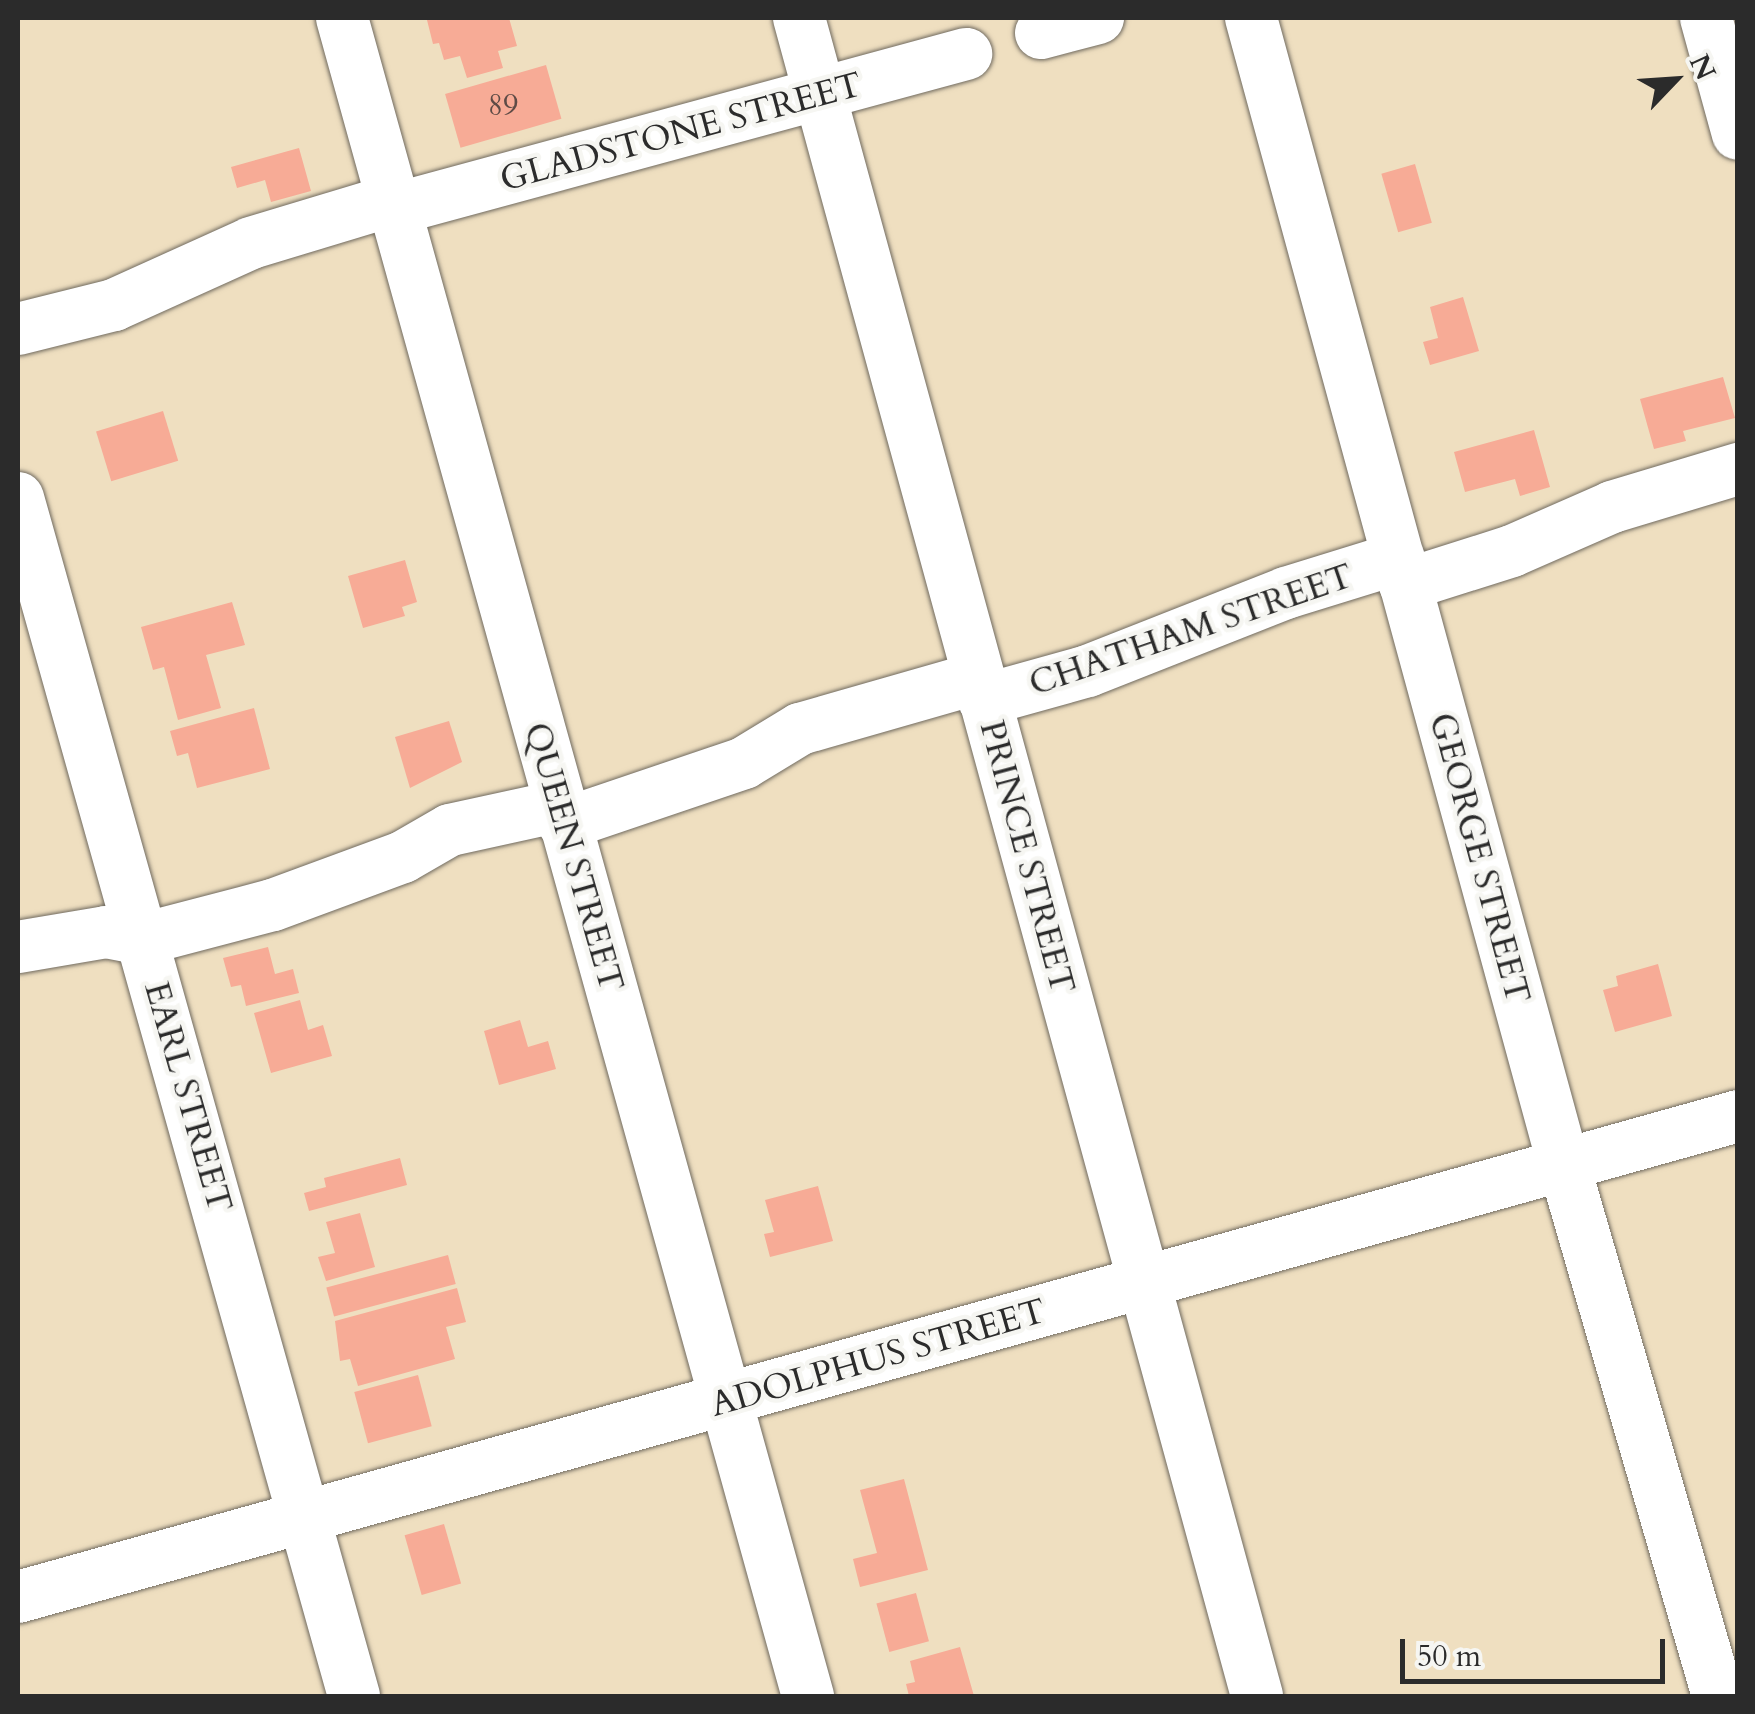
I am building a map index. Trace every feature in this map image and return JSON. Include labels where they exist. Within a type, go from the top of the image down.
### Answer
[{"type":"street","name":"QUEEN STREET","points":[[342,18],[808,1696]]},
{"type":"street","name":"PRINCE STREET","points":[[799,18],[1257,1696]]},
{"type":"street","points":[[1041,34],[1098,18]]},
{"type":"street","name":"GEORGE STREET","points":[[1251,18],[1564,1164],[1718,1696]]},
{"type":"street","points":[[1706,18],[1738,134]]},
{"type":"street","name":"GLADSTONE STREET","points":[[18,329],[114,305],[251,243],[966,54]]},
{"type":"street","name":"CHATHAM STREET","points":[[18,947],[106,932],[143,939],[273,905],[403,857],[450,830],[562,815],[744,763],[800,729],[981,689],[1088,671],[1286,593],[1512,551],[1612,506],[1738,469]]},
{"type":"street","name":"EARL STREET","points":[[18,498],[354,1696]]},
{"type":"street","name":"ADOLPHUS STREET","points":[[18,1598],[305,1514],[726,1402],[1738,1116]]},
{"type":"building","points":[[509,18],[517,46],[498,51],[503,68],[467,78],[460,56],[444,60],[439,43],[433,44],[427,20]]},
{"type":"building","points":[[546,65],[561,119],[461,148],[445,94]]},
{"type":"building","points":[[299,148],[311,191],[271,202],[265,180],[237,188],[231,167]]},
{"type":"building","points":[[1415,164],[1432,223],[1398,232],[1381,174]]},
{"type":"building","points":[[1463,297],[1479,351],[1430,365],[1423,342],[1438,338],[1430,307]]},
{"type":"building","points":[[1723,377],[1735,418],[1683,431],[1686,441],[1654,449],[1640,399]]},
{"type":"building","points":[[163,411],[178,461],[111,481],[96,431]]},
{"type":"building","points":[[1534,430],[1550,487],[1520,496],[1515,479],[1465,492],[1454,452]]},
{"type":"building","points":[[405,560],[417,602],[402,607],[405,616],[363,628],[348,576]]},
{"type":"building","points":[[232,602],[245,645],[206,655],[221,708],[178,720],[164,667],[153,670],[141,627]]},
{"type":"building","points":[[254,708],[270,769],[197,788],[188,753],[177,756],[170,731]]},
{"type":"building","points":[[449,721],[462,762],[410,788],[395,737]]},
{"type":"building","points":[[268,947],[275,974],[293,969],[299,993],[246,1006],[241,985],[231,987],[223,958]]},
{"type":"building","points":[[1658,964],[1672,1016],[1615,1032],[1603,990],[1618,986],[1616,976]]},
{"type":"building","points":[[300,1000],[308,1030],[323,1025],[332,1056],[271,1073],[254,1013]]},
{"type":"building","points":[[520,1020],[528,1047],[548,1041],[556,1069],[499,1085],[484,1031]]},
{"type":"building","points":[[400,1158],[407,1185],[309,1211],[304,1193],[326,1187],[324,1178]]},
{"type":"building","points":[[818,1186],[833,1241],[770,1257],[764,1234],[774,1232],[765,1200]]},
{"type":"building","points":[[360,1213],[375,1267],[326,1281],[318,1257],[335,1253],[326,1222]]},
{"type":"building","points":[[448,1255],[456,1284],[334,1317],[326,1288]]},
{"type":"building","points":[[457,1288],[466,1322],[446,1327],[455,1359],[358,1386],[350,1359],[340,1361],[335,1321]]},
{"type":"building","points":[[418,1375],[432,1426],[368,1443],[354,1392]]},
{"type":"building","points":[[904,1479],[928,1570],[860,1587],[853,1559],[877,1553],[860,1490]]},
{"type":"building","points":[[444,1524],[461,1584],[422,1595],[405,1535]]},
{"type":"building","points":[[916,1593],[929,1641],[889,1652],[876,1604]]},
{"type":"building","points":[[960,1647],[974,1696],[909,1696],[906,1684],[915,1682],[910,1661]]}]
